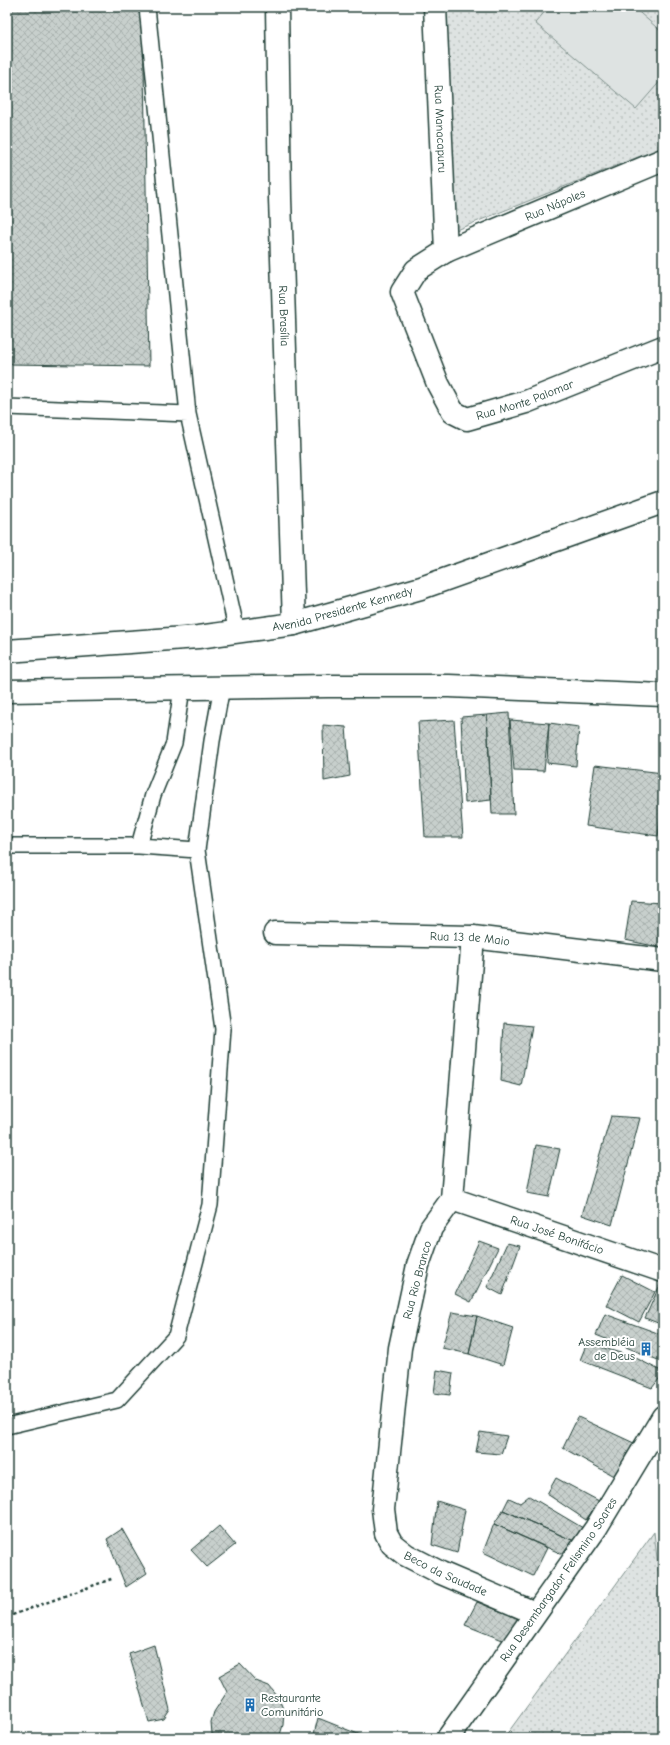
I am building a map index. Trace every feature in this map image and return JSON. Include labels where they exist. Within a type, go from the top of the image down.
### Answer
[{"type":"street","name":"Rua Brasília","points":[[277,7],[280,198],[294,624]]},
{"type":"street","name":"Rua Manacapuru","points":[[435,7],[446,251]]},
{"type":"street","name":"Rua Nápoles","points":[[446,251],[663,160]]},
{"type":"street","name":"Rua Monte Palomar","points":[[446,251],[416,270],[402,292],[438,384],[453,412],[467,419],[526,402],[663,347]]},
{"type":"street","name":"Avenida Presidente Kennedy","points":[[7,651],[198,637],[294,624],[421,588],[663,502]]},
{"type":"street","points":[[7,691],[222,687],[450,686],[663,695]]},
{"type":"street","name":"Rua 13 de Maio","points":[[275,932],[473,937],[663,960]]},
{"type":"street","points":[[452,1199],[473,937]]},
{"type":"street","name":"Rua José Bonifácio","points":[[452,1199],[663,1271]]},
{"type":"street","name":"Rua Rio Branco","points":[[383,1509],[400,1348],[418,1265],[430,1228],[452,1199]]},
{"type":"street","name":"Rua Desembargador Felismino Soares","points":[[448,1738],[596,1528],[663,1417]]},
{"type":"street","name":"Beco da Saudade","points":[[383,1509],[386,1533],[392,1544],[406,1554],[441,1574],[535,1613]]},
{"type":"lane","points":[[147,7],[188,414],[237,632]]},
{"type":"lane","points":[[7,407],[188,414]]},
{"type":"lane","points":[[7,1426],[117,1400],[176,1336],[210,1205],[222,1029],[197,850],[212,741],[222,687]]},
{"type":"lane","points":[[139,846],[153,795],[174,743],[182,688]]},
{"type":"lane","points":[[7,846],[139,846],[197,850]]},
{"type":"path","points":[[7,1617],[114,1578]]},
{"type":"shaded area","points":[[445,7],[663,7],[663,147],[456,230]]},
{"type":"shaded area","points":[[549,7],[633,7],[663,33],[663,78],[636,109],[535,23]]},
{"type":"shaded area","points":[[654,1532],[663,1610],[663,1738],[504,1738]]},
{"type":"building","points":[[7,7],[143,7],[149,366],[7,364]]},
{"type":"building","points":[[509,713],[514,814],[492,814],[487,715]]},
{"type":"building","points":[[487,715],[491,800],[465,803],[461,717]]},
{"type":"building","points":[[454,720],[463,837],[425,837],[418,722]]},
{"type":"building","points":[[510,720],[549,723],[544,771],[514,770]]},
{"type":"building","points":[[549,723],[579,727],[576,766],[547,763]]},
{"type":"building","points":[[323,725],[346,727],[350,776],[324,781]]},
{"type":"building","points":[[595,765],[663,773],[663,801],[658,836],[586,826]]},
{"type":"building","points":[[631,901],[663,903],[663,948],[625,940]]},
{"type":"building","points":[[504,1023],[532,1026],[521,1086],[501,1081]]},
{"type":"building","points":[[611,1116],[640,1118],[612,1225],[582,1215]]},
{"type":"building","points":[[536,1145],[560,1149],[549,1197],[527,1193]]},
{"type":"building","points":[[479,1241],[498,1248],[471,1302],[455,1294]]},
{"type":"building","points":[[507,1243],[520,1246],[502,1295],[487,1287]]},
{"type":"building","points":[[622,1275],[655,1292],[639,1322],[606,1305]]},
{"type":"building","points":[[663,1278],[663,1325],[645,1318]]},
{"type":"building","points":[[452,1312],[477,1316],[469,1354],[442,1348]]},
{"type":"building","name":"Assembléia de Deus","points":[[605,1314],[663,1335],[663,1362],[596,1335]]},
{"type":"building","points":[[477,1316],[513,1328],[503,1365],[469,1354]]},
{"type":"building","points":[[587,1343],[634,1357],[663,1372],[663,1374],[652,1388],[580,1360]]},
{"type":"building","points":[[437,1370],[453,1373],[450,1395],[434,1393]]},
{"type":"building","points":[[578,1417],[636,1444],[619,1479],[563,1448]]},
{"type":"building","points":[[480,1432],[507,1436],[501,1454],[476,1452]]},
{"type":"building","points":[[556,1478],[599,1501],[586,1520],[547,1494]]},
{"type":"building","points":[[529,1496],[588,1531],[581,1544],[503,1510],[509,1498],[520,1503]]},
{"type":"building","points":[[437,1501],[465,1510],[457,1553],[432,1545]]},
{"type":"building","points":[[503,1510],[581,1544],[571,1558],[494,1524]]},
{"type":"building","points":[[494,1524],[547,1548],[533,1576],[483,1552]]},
{"type":"building","points":[[219,1526],[235,1545],[207,1567],[191,1550]]},
{"type":"building","points":[[122,1529],[147,1573],[126,1587],[107,1539]]},
{"type":"building","points":[[477,1602],[525,1621],[510,1643],[465,1625]]},
{"type":"building","points":[[154,1645],[170,1710],[164,1719],[149,1722],[129,1654]]},
{"type":"building","name":"Restaurante Comunitário","points":[[240,1664],[256,1681],[269,1686],[278,1697],[284,1711],[283,1725],[279,1738],[214,1738],[212,1734],[211,1722],[214,1712],[227,1692],[219,1676]]},
{"type":"building","points":[[318,1718],[368,1738],[313,1738]]},
{"type":"place","name":"Assembléia de Deus","points":[[646,1349]]},
{"type":"place","name":"Restaurante Comunitário","points":[[250,1705]]}]
